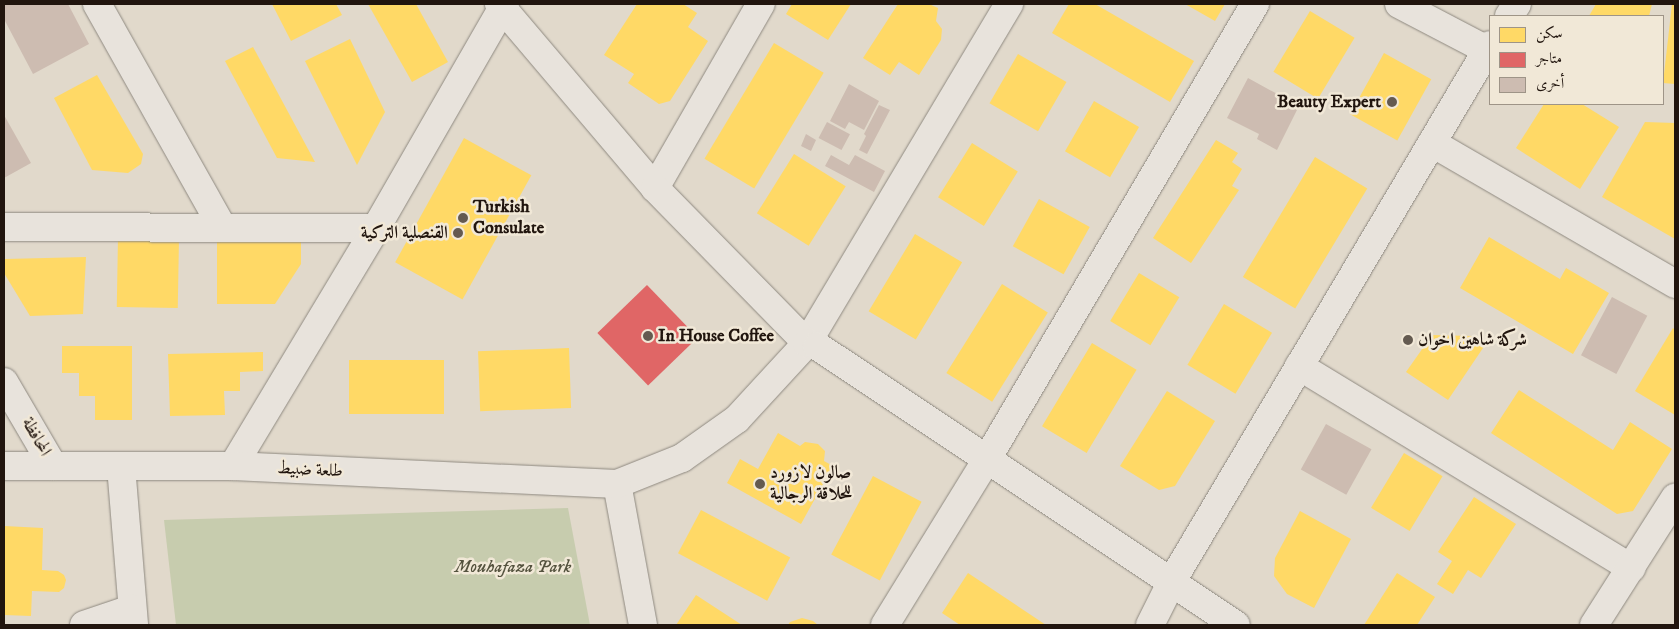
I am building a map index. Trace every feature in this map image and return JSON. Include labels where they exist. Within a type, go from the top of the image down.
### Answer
[{"type":"street","points":[[97,4],[222,227]]},
{"type":"street","points":[[655,188],[761,4]]},
{"type":"street","points":[[643,625],[617,484],[682,458],[737,419],[807,343],[1009,4]]},
{"type":"street","points":[[885,625],[987,459],[1255,4]]},
{"type":"street","points":[[1150,625],[1172,581],[1489,48],[1399,4]]},
{"type":"street","points":[[1510,15],[1518,4]]},
{"type":"street","points":[[233,466],[376,228],[502,5],[655,188],[807,343],[817,346],[1236,625]]},
{"type":"street","points":[[1432,143],[1675,284]]},
{"type":"street","points":[[4,227],[376,228]]},
{"type":"street","points":[[1299,366],[1631,568]]},
{"type":"street","name":"المحافظة","points":[[4,382],[53,466]]},
{"type":"street","name":"طلعة ضبيط","points":[[4,466],[233,466],[617,484]]},
{"type":"street","points":[[84,625],[132,617],[121,466]]},
{"type":"street","points":[[1594,625],[1675,498]]},
{"type":"green space","name":"Mouhafaza Park","points":[[568,508],[590,625],[176,625],[164,520]]},
{"type":"building: سكن","points":[[272,4],[336,4],[342,15],[291,41]]},
{"type":"building: سكن","points":[[368,4],[416,4],[448,62],[412,82]]},
{"type":"building: سكن","points":[[637,4],[683,4],[697,13],[688,27],[708,41],[670,101],[659,104],[628,83],[634,74],[604,55]]},
{"type":"building: سكن","points":[[792,4],[851,4],[828,40],[786,14]]},
{"type":"building: سكن","points":[[898,4],[929,4],[938,8],[936,21],[942,29],[941,40],[919,75],[899,62],[890,75],[863,58]]},
{"type":"building: سكن","points":[[1069,4],[1095,4],[1194,61],[1170,102],[1052,33]]},
{"type":"building: سكن","points":[[1185,4],[1225,4],[1215,21]]},
{"type":"building: سكن","points":[[1596,4],[1652,4],[1649,15],[1590,15]]},
{"type":"building: سكن","points":[[1672,4],[1675,4],[1675,84],[1664,83]]},
{"type":"building: سكن","points":[[1310,11],[1355,38],[1318,99],[1273,72]]},
{"type":"building: سكن","points":[[350,39],[385,112],[357,165],[305,61]]},
{"type":"building: سكن","points":[[774,43],[824,73],[754,189],[704,159]]},
{"type":"building: سكن","points":[[253,47],[315,162],[277,158],[225,61]]},
{"type":"building: سكن","points":[[1384,53],[1431,79],[1397,140],[1350,114]]},
{"type":"building: سكن","points":[[1018,54],[1066,82],[1038,131],[990,103]]},
{"type":"building: سكن","points":[[97,75],[143,154],[141,164],[128,173],[92,170],[54,98]]},
{"type":"building: سكن","points":[[1094,101],[1139,127],[1110,177],[1065,151]]},
{"type":"building: سكن","points":[[1543,105],[1584,105],[1619,127],[1580,189],[1516,148]]},
{"type":"building: سكن","points":[[1645,122],[1675,123],[1675,239],[1602,197]]},
{"type":"building: سكن","name":"Turkish Consulate","points":[[464,138],[531,175],[463,300],[395,262]]},
{"type":"building: سكن","points":[[1216,140],[1238,153],[1232,162],[1242,169],[1232,186],[1239,190],[1191,263],[1153,238]]},
{"type":"building: سكن","points":[[972,143],[1018,172],[984,226],[938,197]]},
{"type":"building: سكن","points":[[794,154],[846,186],[809,246],[757,213]]},
{"type":"building: سكن","points":[[1315,157],[1367,188],[1295,308],[1243,277]]},
{"type":"building: سكن","points":[[1039,199],[1090,227],[1064,274],[1013,246]]},
{"type":"building: سكن","points":[[915,234],[962,262],[916,339],[869,311]]},
{"type":"building: سكن","points":[[217,235],[301,236],[301,264],[275,304],[217,304]]},
{"type":"building: سكن","points":[[118,237],[179,238],[178,308],[117,307]]},
{"type":"building: سكن","points":[[1489,237],[1560,279],[1566,268],[1609,293],[1573,354],[1460,288]]},
{"type":"building: سكن","points":[[86,257],[83,314],[30,316],[4,273],[5,259]]},
{"type":"building: سكن","points":[[1139,273],[1179,297],[1150,345],[1110,321]]},
{"type":"building: سكن","points":[[1002,284],[1048,313],[992,402],[946,373]]},
{"type":"building: سكن","points":[[1224,304],[1272,333],[1235,394],[1187,365]]},
{"type":"building: سكن","points":[[1673,328],[1675,330],[1675,415],[1635,391]]},
{"type":"building: سكن","points":[[1432,335],[1472,336],[1485,345],[1448,400],[1406,372]]},
{"type":"building: سكن","points":[[1092,343],[1137,370],[1087,453],[1042,426]]},
{"type":"building: سكن","points":[[62,346],[132,346],[132,420],[95,420],[95,396],[79,396],[79,373],[62,373]]},
{"type":"building: سكن","points":[[569,348],[571,408],[480,411],[478,351]]},
{"type":"building: سكن","points":[[263,352],[263,371],[240,372],[240,391],[224,391],[225,415],[170,416],[168,354]]},
{"type":"building: سكن","points":[[349,360],[444,360],[444,414],[349,414]]},
{"type":"building: سكن","points":[[1519,390],[1613,450],[1630,422],[1672,449],[1633,511],[1617,514],[1491,433]]},
{"type":"building: سكن","points":[[1167,391],[1215,421],[1175,486],[1159,490],[1120,466]]},
{"type":"building: سكن","points":[[778,433],[800,446],[805,442],[818,444],[825,451],[824,461],[833,466],[801,524],[727,483],[740,459],[758,469]]},
{"type":"building: سكن","points":[[1404,453],[1443,476],[1410,531],[1371,508]]},
{"type":"building: سكن","points":[[873,476],[922,502],[880,580],[831,555]]},
{"type":"building: سكن","points":[[1474,497],[1516,524],[1481,578],[1468,570],[1453,594],[1437,584],[1452,561],[1438,552]]},
{"type":"building: سكن","points":[[701,510],[790,557],[767,601],[678,553]]},
{"type":"building: سكن","points":[[1300,511],[1351,539],[1314,608],[1287,594],[1274,576],[1275,558]]},
{"type":"building: سكن","points":[[4,526],[43,528],[42,570],[58,571],[64,575],[66,580],[64,588],[59,592],[32,591],[31,616],[4,615]]},
{"type":"building: سكن","points":[[968,573],[1046,625],[960,625],[942,613]]},
{"type":"building: سكن","points":[[1397,573],[1435,597],[1417,625],[1364,625]]},
{"type":"building: سكن","points":[[696,595],[742,625],[676,625]]},
{"type":"building: سكن","points":[[802,618],[813,621],[818,625],[788,625],[790,622]]},
{"type":"building: متاجر","name":"In House Coffee","points":[[647,285],[698,338],[648,385],[597,333]]},
{"type":"building: أخرى","points":[[4,4],[68,4],[89,44],[33,74],[4,19]]},
{"type":"building: أخرى","points":[[1248,78],[1299,106],[1277,150],[1257,139],[1259,134],[1227,118]]},
{"type":"building: أخرى","points":[[849,84],[879,101],[864,130],[849,122],[845,129],[830,121]]},
{"type":"building: أخرى","points":[[879,105],[890,110],[867,154],[859,150],[866,136],[864,134]]},
{"type":"building: أخرى","points":[[4,115],[31,163],[4,178]]},
{"type":"building: أخرى","points":[[827,122],[850,134],[842,150],[819,138]]},
{"type":"building: أخرى","points":[[806,134],[816,140],[811,151],[801,146]]},
{"type":"building: أخرى","points":[[831,155],[849,165],[855,155],[885,171],[874,192],[825,166]]},
{"type":"building: أخرى","points":[[1612,297],[1647,316],[1616,374],[1581,355]]},
{"type":"building: أخرى","points":[[1326,424],[1371,449],[1346,495],[1301,469]]},
{"type":"place","name":"Beauty Expert","points":[[1392,102]]},
{"type":"place","name":"Turkish Consulate","points":[[463,218]]},
{"type":"place","name":"القنصلية التركية","points":[[458,233]]},
{"type":"place","name":"In House Coffee","points":[[648,336]]},
{"type":"place","name":"شركة شاهين اخوان","points":[[1408,340]]},
{"type":"place","name":"صالون لازورد للحلاقة الرجالية","points":[[760,484]]}]
